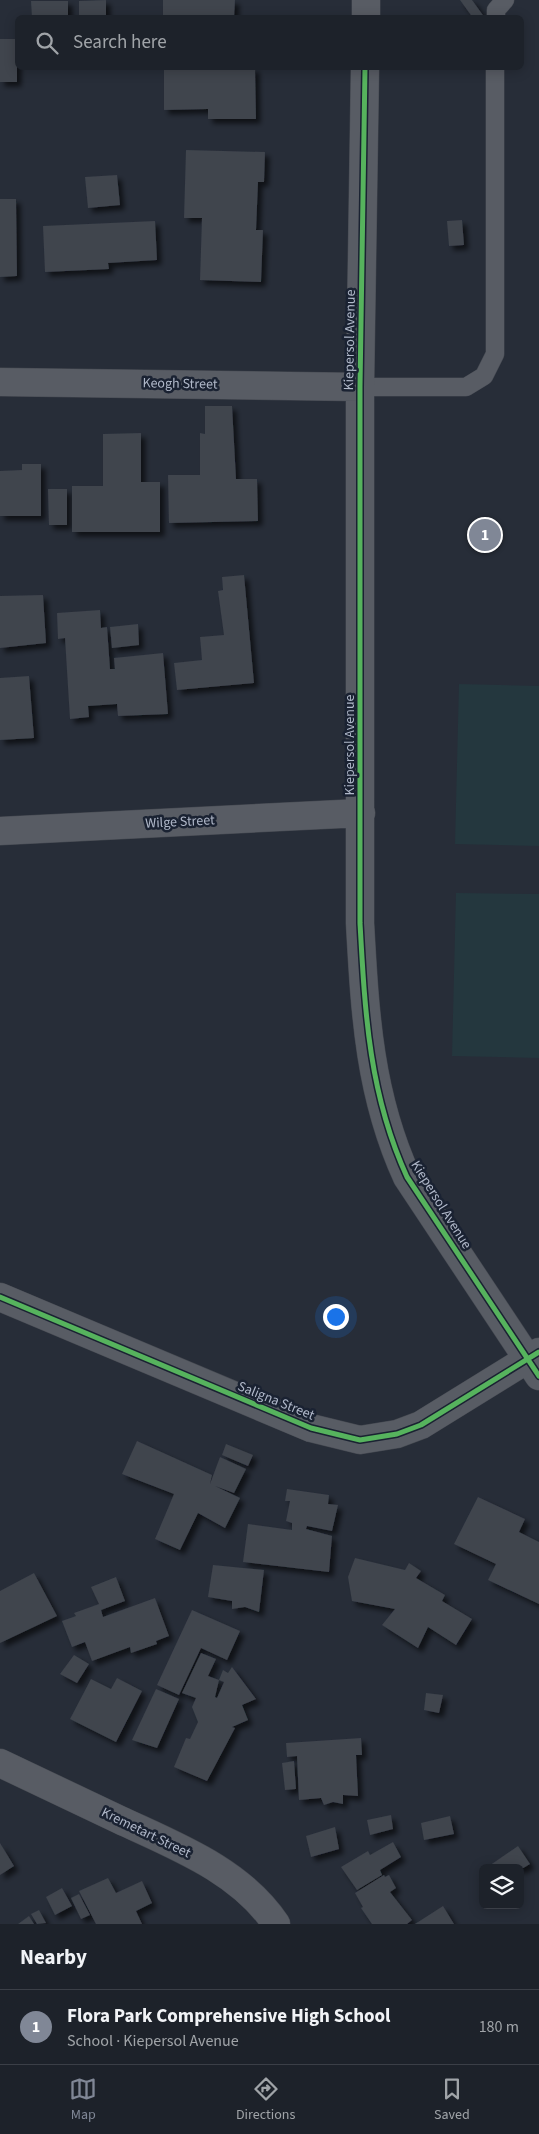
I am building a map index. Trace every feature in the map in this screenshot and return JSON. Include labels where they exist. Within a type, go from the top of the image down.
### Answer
[{"type":"street","points":[[366,0],[366,15]]},
{"type":"street","name":"Kiepersol Avenue","points":[[365,70],[360,387],[360,923],[365,1011],[381,1110],[394,1149],[407,1177],[535,1362]]},
{"type":"street","name":"Keogh Street","points":[[0,382],[360,387]]},
{"type":"street","name":"Wilge Street","points":[[0,831],[361,814]]},
{"type":"street","name":"Saligna Street","points":[[0,1297],[311,1428],[360,1440],[381,1438],[410,1430],[535,1362]]},
{"type":"street","name":"Kremetart Street","points":[[0,1763],[188,1852],[247,1891],[266,1909],[276,1924]]},
{"type":"lane","points":[[496,15],[496,10],[505,0]]},
{"type":"lane","points":[[360,387],[466,387],[484,376],[495,354],[495,70]]},
{"type":"shaded area","points":[[459,684],[539,686],[539,846],[455,844]]},
{"type":"shaded area","points":[[456,893],[539,894],[539,1058],[452,1056]]},
{"type":"building","points":[[106,0],[106,15],[79,15],[79,1]]},
{"type":"building","points":[[163,0],[235,0],[234,15],[163,15]]},
{"type":"building","points":[[460,0],[472,0],[483,15],[471,15]]},
{"type":"building","points":[[31,1],[68,1],[68,15],[32,15]]},
{"type":"building","points":[[0,39],[15,39],[17,82],[0,82]]},
{"type":"building","points":[[164,70],[255,70],[256,119],[208,119],[208,109],[164,110]]},
{"type":"building","points":[[186,150],[265,152],[264,182],[258,182],[256,230],[263,230],[261,282],[200,280],[202,218],[184,218]]},
{"type":"building","points":[[117,175],[120,205],[88,208],[85,177]]},
{"type":"building","points":[[0,199],[16,199],[17,276],[0,277]]},
{"type":"building","points":[[462,220],[464,245],[449,246],[447,221]]},
{"type":"building","points":[[155,221],[157,260],[108,263],[109,269],[45,272],[43,226]]},
{"type":"building","points":[[205,406],[232,406],[236,479],[257,479],[258,521],[169,523],[168,475],[200,475],[200,433],[205,434]]},
{"type":"building","points":[[141,433],[141,482],[160,482],[160,532],[72,532],[72,486],[103,486],[103,434]]},
{"type":"building","points":[[22,464],[41,464],[41,516],[0,516],[0,471],[22,470]]},
{"type":"building","points":[[48,489],[67,489],[67,525],[49,525]]},
{"type":"building","points":[[244,575],[254,683],[177,690],[174,663],[202,660],[200,637],[224,635],[218,591],[223,590],[222,577]]},
{"type":"building","points":[[43,595],[46,643],[0,648],[0,596]]},
{"type":"building","points":[[100,610],[101,628],[107,627],[110,669],[115,669],[114,658],[163,653],[168,714],[118,716],[117,704],[88,706],[89,717],[70,719],[65,638],[58,639],[57,613]]},
{"type":"building","points":[[138,624],[139,645],[112,648],[110,627]]},
{"type":"building","points":[[29,676],[34,738],[0,740],[0,678]]},
{"type":"building","points":[[137,1441],[212,1475],[210,1484],[220,1457],[246,1469],[234,1493],[215,1486],[240,1498],[225,1528],[198,1513],[180,1550],[155,1539],[174,1494],[122,1474]]},
{"type":"building","points":[[226,1444],[253,1455],[248,1466],[222,1455]]},
{"type":"building","points":[[287,1489],[329,1495],[328,1504],[338,1505],[332,1531],[307,1526],[306,1529],[332,1536],[329,1572],[243,1562],[248,1524],[292,1530],[292,1523],[286,1521],[290,1501],[285,1501]]},
{"type":"building","points":[[478,1497],[525,1519],[519,1532],[539,1542],[539,1604],[488,1580],[496,1564],[454,1544]]},
{"type":"building","points":[[355,1558],[405,1570],[409,1563],[421,1571],[416,1578],[445,1595],[442,1601],[472,1619],[456,1645],[428,1627],[418,1648],[382,1625],[395,1609],[352,1601],[348,1577]]},
{"type":"building","points":[[213,1565],[264,1570],[259,1612],[245,1607],[232,1609],[232,1601],[208,1597]]},
{"type":"building","points":[[34,1573],[57,1616],[0,1643],[0,1591]]},
{"type":"building","points":[[116,1577],[125,1601],[101,1610],[103,1617],[155,1598],[169,1636],[156,1641],[157,1644],[131,1653],[130,1647],[92,1661],[85,1642],[72,1647],[62,1621],[76,1616],[74,1613],[99,1604],[91,1587]]},
{"type":"building","points":[[192,1610],[240,1631],[227,1660],[201,1648],[179,1695],[157,1685]]},
{"type":"building","points":[[201,1653],[216,1659],[208,1676],[219,1680],[223,1670],[228,1673],[232,1667],[256,1699],[242,1705],[248,1720],[232,1727],[235,1728],[207,1781],[174,1767],[186,1738],[190,1739],[198,1722],[192,1707],[196,1698],[182,1693]],"holes":[[[219,1680],[224,1682],[217,1698],[215,1697]]]},
{"type":"building","points":[[74,1655],[89,1664],[77,1683],[60,1674]]},
{"type":"building","points":[[117,1678],[142,1691],[116,1742],[70,1719],[91,1679],[111,1689]]},
{"type":"building","points":[[156,1689],[179,1699],[157,1748],[132,1740]]},
{"type":"building","points":[[426,1693],[443,1695],[439,1713],[424,1710]]},
{"type":"building","points":[[361,1738],[362,1755],[356,1755],[358,1796],[343,1795],[343,1804],[333,1802],[324,1805],[321,1798],[299,1800],[297,1756],[287,1757],[286,1743]]},
{"type":"building","points":[[294,1761],[296,1789],[285,1790],[282,1763]]},
{"type":"building","points":[[391,1815],[393,1829],[370,1835],[367,1820]]},
{"type":"building","points":[[450,1816],[454,1834],[424,1840],[421,1823]]},
{"type":"building","points":[[335,1827],[339,1849],[311,1857],[306,1836]]},
{"type":"building","points":[[393,1842],[401,1857],[380,1870],[382,1875],[357,1890],[341,1867],[368,1851],[370,1855]]},
{"type":"building","points":[[0,1843],[14,1866],[0,1875]]},
{"type":"building","points":[[518,1846],[530,1864],[524,1868],[524,1864],[492,1864]]},
{"type":"building","points":[[384,1875],[385,1877],[389,1875],[396,1888],[390,1892],[412,1920],[407,1924],[372,1924],[361,1908],[363,1907],[355,1893]]},
{"type":"building","points":[[108,1878],[116,1893],[142,1881],[152,1903],[136,1911],[142,1924],[96,1924],[79,1891]]},
{"type":"building","points":[[62,1888],[72,1906],[55,1915],[46,1897]]},
{"type":"building","points":[[79,1894],[90,1915],[81,1919],[71,1898]]},
{"type":"building","points":[[443,1906],[454,1924],[415,1924]]},
{"type":"building","points":[[39,1910],[46,1923],[37,1924],[31,1914]]},
{"type":"building","points":[[29,1916],[34,1924],[18,1924]]},
{"type":"cycle path","points":[[365,70],[360,387],[360,923],[364,989],[371,1053],[384,1115],[407,1177],[539,1376]]},
{"type":"cycle path","points":[[0,1297],[311,1428],[360,1440],[397,1434],[421,1425],[539,1352]]},
{"type":"place","name":"Flora Park Comprehensive High School","points":[[485,535]]}]
